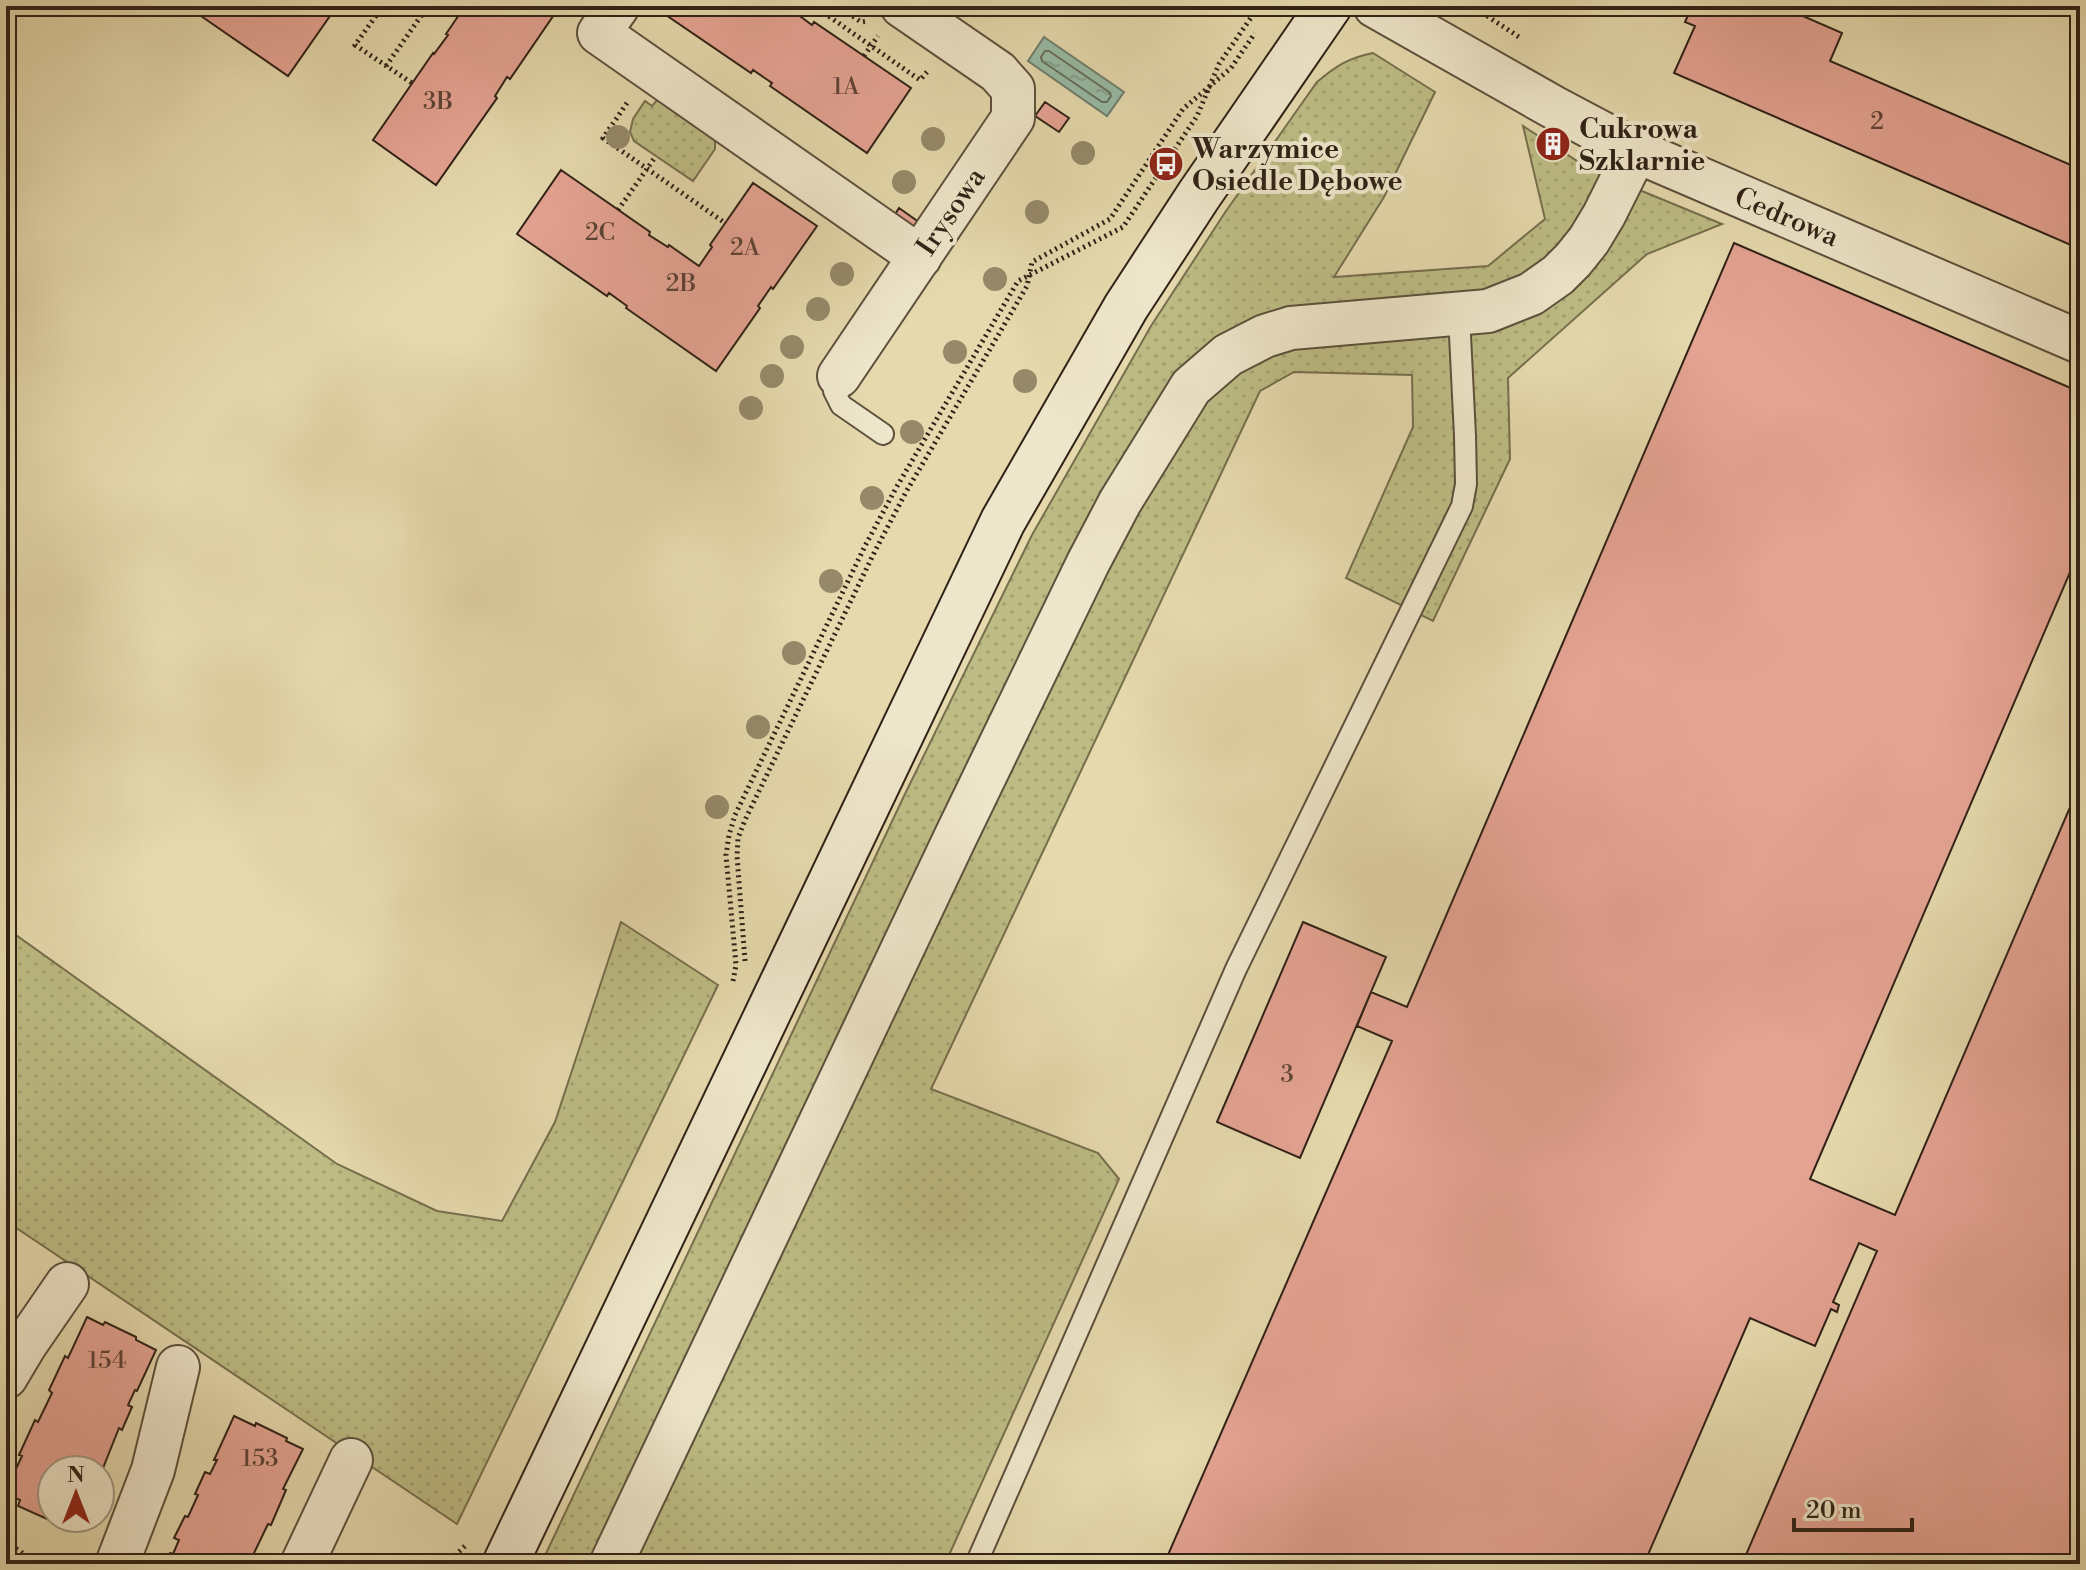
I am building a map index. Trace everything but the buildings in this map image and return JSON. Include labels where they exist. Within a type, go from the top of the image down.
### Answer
[{"type":"street","points":[[618,6],[599,33],[920,257]]},
{"type":"street","points":[[489,1551],[1003,521],[1126,307],[1329,6]]},
{"type":"street","name":"Cedrowa","points":[[1375,6],[1636,151],[2080,342]]},
{"type":"street","name":"Irysowa","points":[[839,376],[1013,118],[1013,89],[998,72],[890,21]]},
{"type":"street","points":[[611,1564],[1081,576],[1120,502],[1191,387],[1228,355],[1265,336],[1291,328],[1488,311],[1531,294],[1558,275],[1589,240],[1636,151]]},
{"type":"street","points":[[6,1377],[67,1284]]},
{"type":"street","points":[[117,1564],[153,1470],[178,1367]]},
{"type":"street","points":[[302,1564],[351,1460]]},
{"type":"lane","points":[[976,1564],[1236,969],[1462,506],[1466,484],[1459,315]]},
{"type":"lane","name":"Irysowa","points":[[839,376],[834,391],[841,405],[883,434]]},
{"type":"path","points":[[383,6],[355,45],[412,83]]},
{"type":"path","points":[[386,66],[428,6]]},
{"type":"path","points":[[728,992],[735,978],[736,965],[726,855],[735,815],[896,488],[1018,281],[1123,227],[1197,116],[1219,64],[1259,6]]},
{"type":"path","points":[[864,56],[890,21]]},
{"type":"path","points":[[745,967],[737,856],[738,838],[745,820],[900,504],[1027,286],[1032,262],[1110,219],[1183,109],[1231,68],[1257,31]]},
{"type":"path","points":[[650,69],[603,138],[725,223]]},
{"type":"path","points":[[618,210],[656,156]]},
{"type":"path","points":[[6,1542],[39,1564]]},
{"type":"path","points":[[446,1564],[489,1551]]},
{"type":"shaded area","points":[[1373,53],[1435,92],[1384,197],[1334,277],[1488,266],[1545,219],[1523,126],[1591,170],[1722,224],[1647,254],[1508,378],[1510,459],[1433,621],[1346,578],[1413,427],[1412,375],[1294,372],[1260,391],[931,1089],[1098,1153],[1119,1179],[945,1564],[541,1564],[904,796],[1032,535],[1151,326],[1226,211],[1317,82],[1343,63]]},
{"type":"shaded area","points":[[658,99],[715,139],[715,149],[693,181],[634,141],[630,132],[633,119],[645,101],[652,106]]},
{"type":"shaded area","points":[[621,922],[718,985],[457,1524],[6,1221],[6,928],[337,1164],[437,1211],[502,1221],[555,1122]]},
{"type":"water","points":[[1044,37],[1124,92],[1107,116],[1028,61]]},
{"type":"place","name":"Cukrowa Szklarnie","points":[[1553,144]]},
{"type":"place","name":"Warzymice Osiedle Dębowe","points":[[1166,164]]}]
